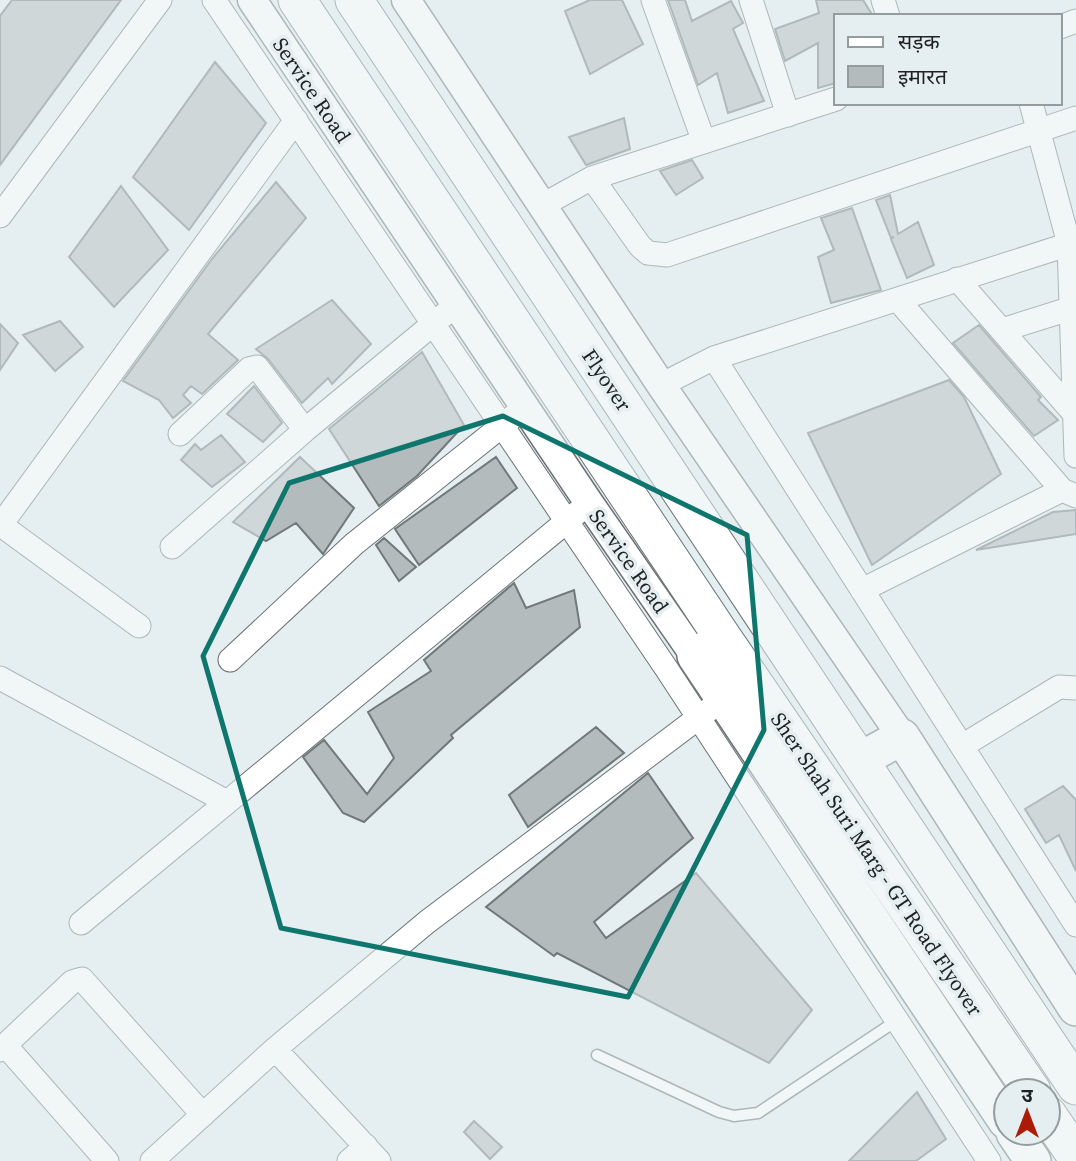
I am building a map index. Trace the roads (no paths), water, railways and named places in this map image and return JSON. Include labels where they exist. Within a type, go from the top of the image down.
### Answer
[{"type":"highway","points":[[297,0],[709,647]]},
{"type":"highway","name":"Flyover","points":[[354,0],[860,760]]},
{"type":"highway","name":"Sher Shah Suri Marg - GT Road Flyover","points":[[709,647],[1022,1077]]},
{"type":"highway","name":"Sher Shah Suri Marg - GT Road Flyover","points":[[860,760],[1076,1086]]},
{"type":"highway","points":[[1062,1136],[1076,1156]]},
{"type":"main road","name":"Service Road","points":[[709,647],[711,708],[992,1101]]},
{"type":"main road","points":[[860,760],[902,737],[1076,1007]]},
{"type":"street","points":[[0,216],[160,0]]},
{"type":"street","points":[[214,0],[502,425],[578,512],[711,708],[896,1021],[984,1159]]},
{"type":"street","name":"Service Road","points":[[252,0],[525,408],[578,512],[709,647]]},
{"type":"street","points":[[406,0],[660,385],[902,737]]},
{"type":"street","points":[[653,0],[704,142]]},
{"type":"street","points":[[751,0],[788,115]]},
{"type":"street","points":[[541,206],[592,178],[834,100]]},
{"type":"street","points":[[1031,105],[1072,243],[1069,309],[1076,456]]},
{"type":"street","points":[[592,178],[640,246],[648,253],[667,255],[1076,118]]},
{"type":"street","points":[[139,626],[0,525],[296,120]]},
{"type":"street","points":[[660,385],[714,358],[1072,243]]},
{"type":"street","points":[[957,279],[1072,411]]},
{"type":"street","points":[[862,590],[1069,493],[898,300]]},
{"type":"street","points":[[172,547],[305,430],[456,305]]},
{"type":"street","points":[[1002,330],[1069,309]]},
{"type":"street","points":[[714,358],[1076,925]]},
{"type":"street","points":[[180,434],[249,369],[257,367],[305,430]]},
{"type":"street","points":[[230,660],[354,544],[525,408]]},
{"type":"street","points":[[81,923],[578,512]]},
{"type":"street","points":[[0,678],[227,802]]},
{"type":"street","points":[[962,746],[1059,687],[1076,688]]},
{"type":"street","points":[[152,1161],[275,1049],[427,922],[711,708]]},
{"type":"street","points":[[107,1161],[3,1047],[72,982],[82,979],[202,1115]]},
{"type":"street","points":[[275,1049],[365,1156]]},
{"type":"lane","points":[[597,1055],[719,1112],[745,1116],[758,1113],[896,1021]]}]
